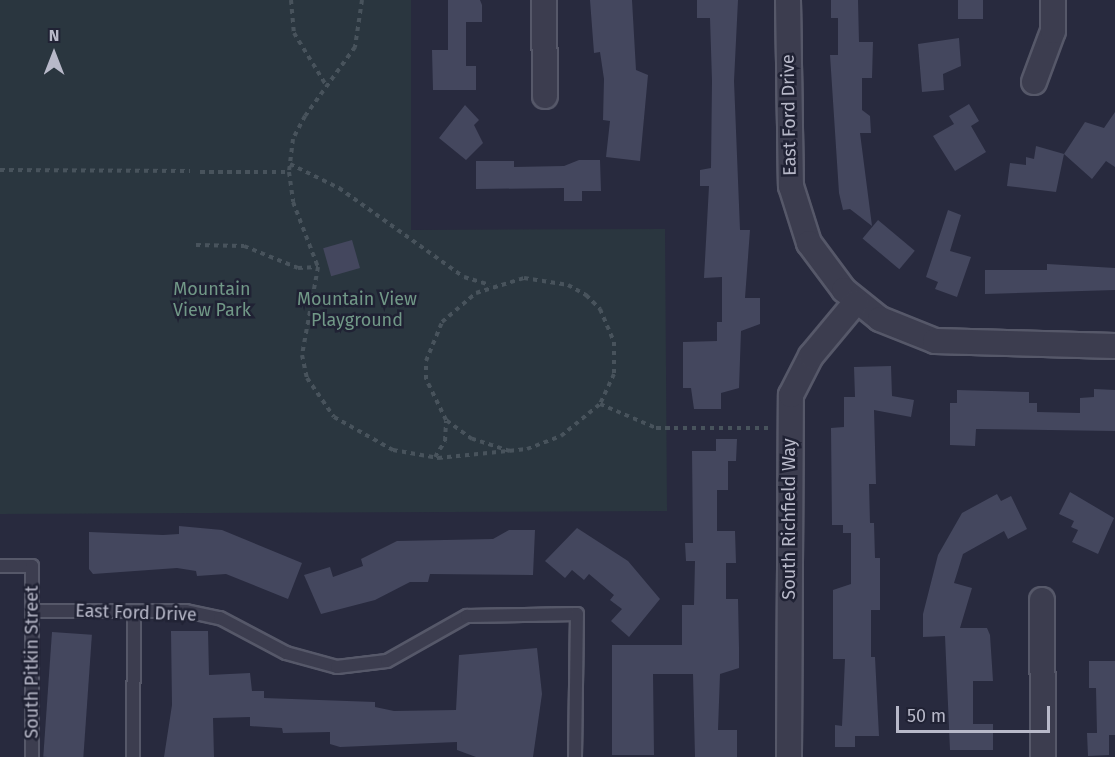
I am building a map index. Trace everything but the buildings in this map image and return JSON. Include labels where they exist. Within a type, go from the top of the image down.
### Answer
[{"type":"street","points":[[544,0],[545,96]]},
{"type":"street","name":"East Ford Drive","points":[[788,0],[791,186],[809,243],[856,302],[907,332],[935,341],[1115,346]]},
{"type":"street","points":[[1034,81],[1053,31],[1053,0]]},
{"type":"street","name":"South Richfield Way","points":[[789,757],[789,428],[797,377],[856,302]]},
{"type":"street","points":[[1042,600],[1043,757]]},
{"type":"lane","name":"South Pitkin Street","points":[[0,566],[32,566],[32,757]]},
{"type":"lane","name":"East Ford Drive","points":[[32,611],[134,611],[220,618],[286,653],[337,667],[387,661],[467,616],[577,614],[575,757]]},
{"type":"lane","points":[[133,757],[134,611]]},
{"type":"path","points":[[291,0],[294,33],[326,85]]},
{"type":"path","points":[[362,0],[354,47],[326,85],[293,139],[289,172],[293,202],[318,267],[302,355],[320,400],[358,434],[393,450],[435,458],[514,452],[561,436],[600,404],[616,359],[610,327],[600,309],[568,285],[545,279],[492,286],[454,308],[432,341],[426,379],[446,420],[445,441],[435,458]]},
{"type":"path","points":[[290,164],[339,188],[464,277],[492,286]]},
{"type":"path","points":[[0,170],[190,171]]},
{"type":"path","points":[[200,172],[289,172]]},
{"type":"path","points":[[196,245],[244,246],[298,268],[318,267]]},
{"type":"path","points":[[600,404],[656,428],[789,428]]},
{"type":"path","points":[[446,420],[479,442],[514,452]]},
{"type":"green space","name":"Mountain View Park","points":[[0,0],[411,0],[411,230],[665,229],[667,511],[0,514]]},
{"type":"park label","name":"Mountain View Playground","points":[[357,310]]}]
